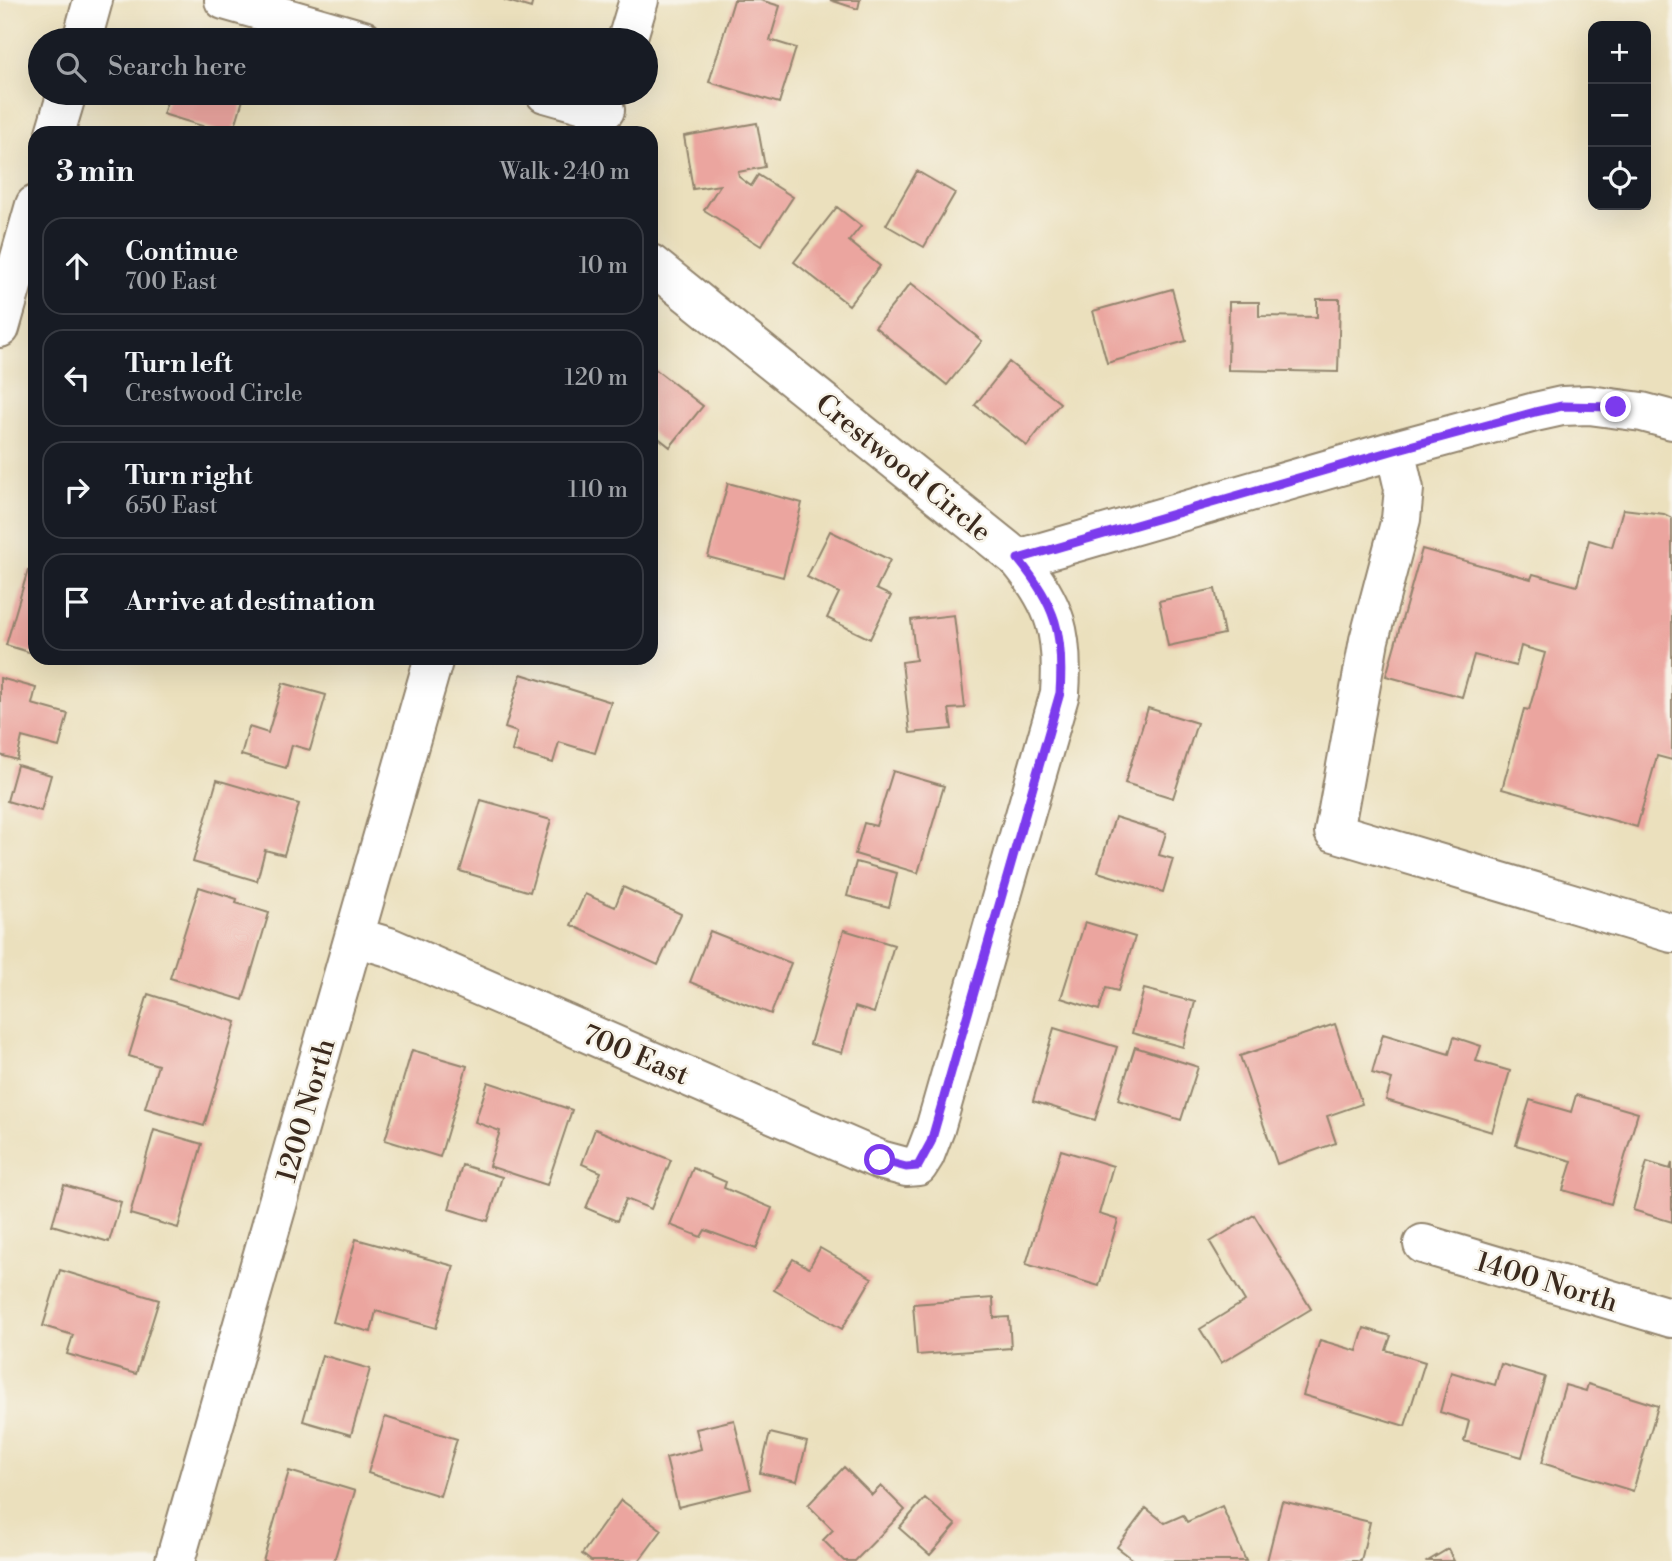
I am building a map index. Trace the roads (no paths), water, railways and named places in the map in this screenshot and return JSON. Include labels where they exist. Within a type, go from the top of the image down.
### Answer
[{"type":"street","points":[[85,28],[93,0]]},
{"type":"street","points":[[224,0],[321,28]]},
{"type":"street","points":[[631,28],[639,0]]},
{"type":"street","points":[[57,126],[63,105]]},
{"type":"street","points":[[582,105],[604,112]]},
{"type":"street","points":[[0,328],[28,230]]},
{"type":"street","name":"Crestwood Circle","points":[[658,270],[1018,559],[1036,581],[1049,605],[1058,631],[1062,660],[1060,693],[935,1129],[918,1166]]},
{"type":"street","points":[[1018,559],[1395,450],[1562,406],[1616,407],[1672,420]]},
{"type":"street","points":[[1395,450],[1404,489],[1401,519],[1369,640],[1334,832],[1672,933]]},
{"type":"street","name":"1200 North","points":[[175,1561],[432,665]]},
{"type":"street","name":"700 East","points":[[355,937],[389,947],[880,1160],[906,1167],[918,1166]]},
{"type":"street","name":"1400 North","points":[[1423,1244],[1672,1318]]}]
